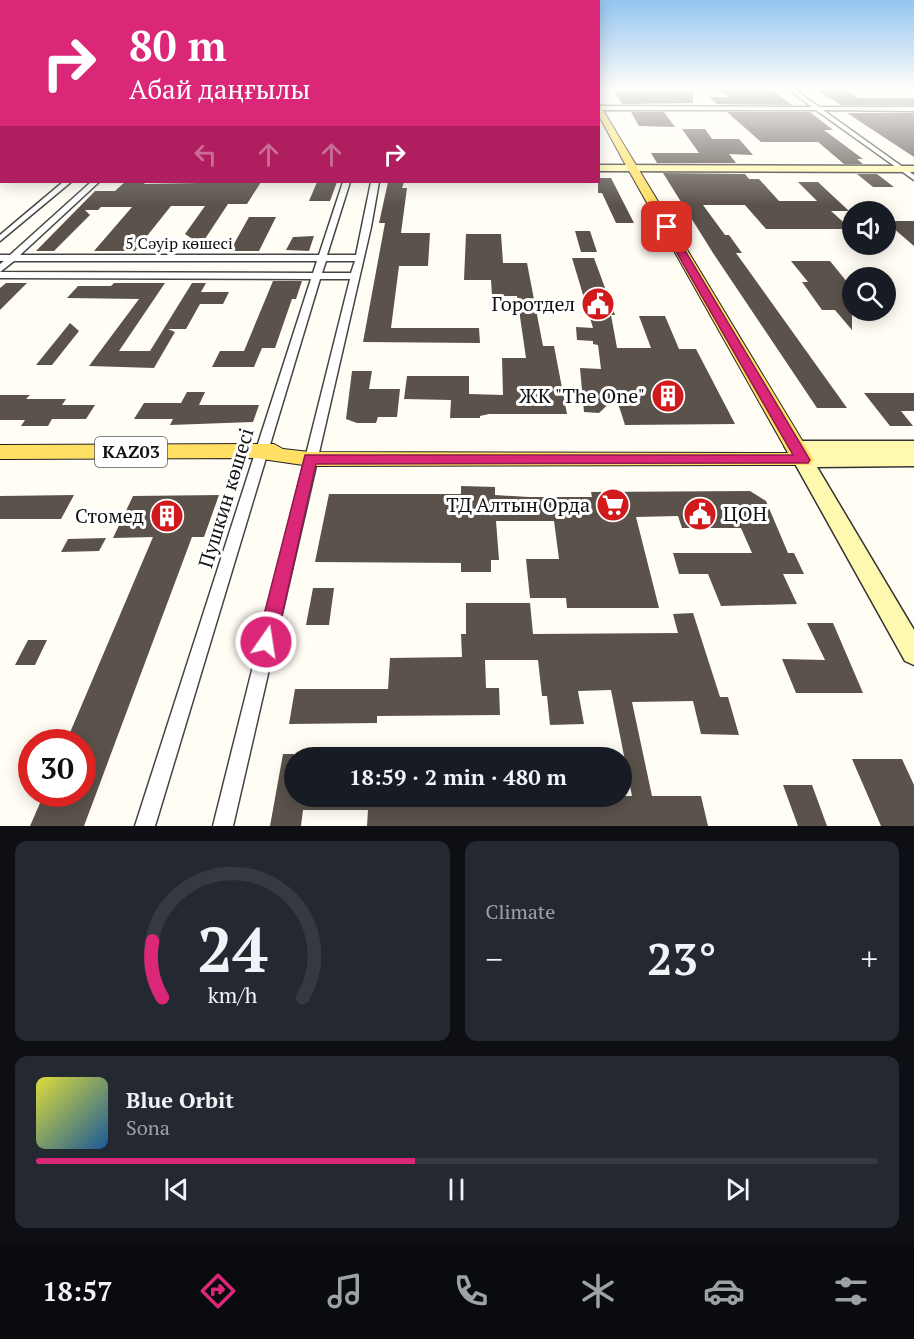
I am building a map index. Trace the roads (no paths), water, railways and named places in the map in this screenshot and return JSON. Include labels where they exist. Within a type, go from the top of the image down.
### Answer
[{"type":"main road","points":[[610,128],[914,653]]},
{"type":"main road","points":[[600,168],[914,169]]},
{"type":"main road","points":[[799,453],[914,447]]},
{"type":"main road","name":"KАZ03","points":[[0,452],[799,453]]},
{"type":"main road","points":[[799,453],[914,459]]},
{"type":"street","points":[[844,128],[914,178]]},
{"type":"street","points":[[0,239],[66,183]]},
{"type":"street","points":[[0,269],[94,183]]},
{"type":"street","name":"Пушкин көшесі","points":[[145,826],[346,183]]},
{"type":"street","points":[[223,826],[375,183]]},
{"type":"street","name":"5 Сәуір көшесі","points":[[0,258],[358,258]]},
{"type":"street","name":"5 Сәуір көшесі","points":[[0,275],[354,276]]},
{"type":"place","name":"Горотдел","points":[[598,304]]},
{"type":"place","name":"ЖК \"The One\"","points":[[668,396]]},
{"type":"place","name":"ТД Алтын Орда","points":[[613,505]]},
{"type":"place","name":"ЦОН","points":[[700,514]]},
{"type":"place","name":"Стомед","points":[[167,516]]}]
